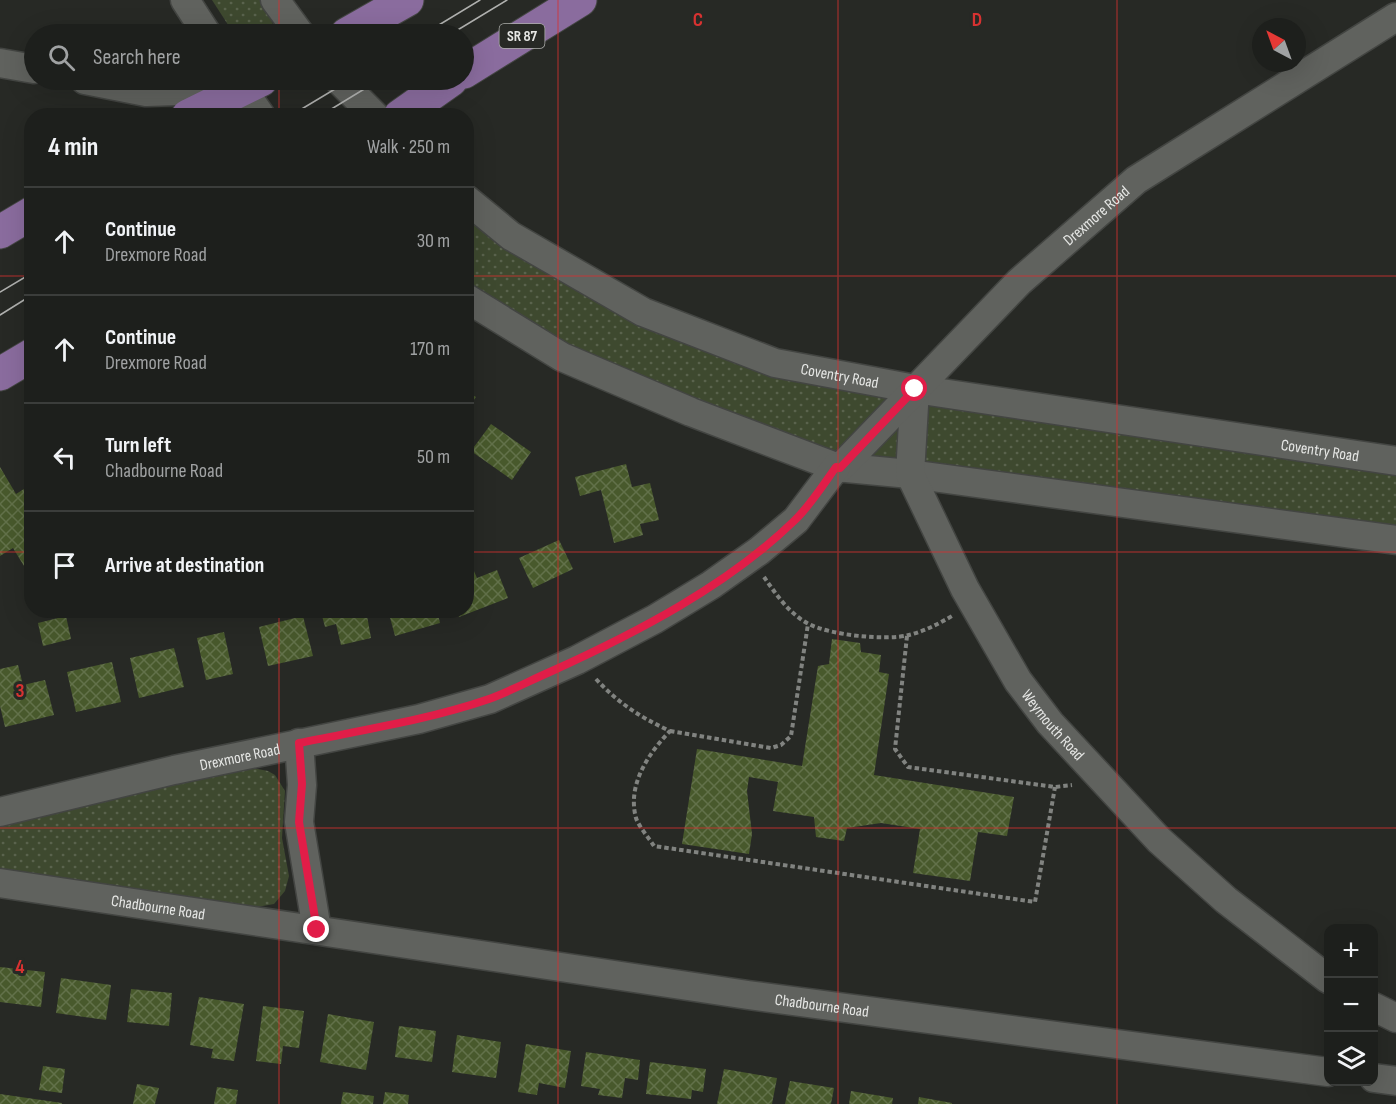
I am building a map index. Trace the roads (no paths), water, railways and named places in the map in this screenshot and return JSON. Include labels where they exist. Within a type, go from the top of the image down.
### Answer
[{"type":"main road","points":[[365,24],[407,0]]},
{"type":"main road","name":"SR 87","points":[[474,66],[580,0]]},
{"type":"main road","points":[[202,108],[234,90]]},
{"type":"main road","points":[[411,108],[437,90]]},
{"type":"main road","points":[[0,232],[24,218]]},
{"type":"main road","points":[[0,374],[24,360]]},
{"type":"street","points":[[184,0],[200,24]]},
{"type":"street","points":[[275,0],[293,24]]},
{"type":"street","name":"Drexmore Road","points":[[0,812],[174,770],[419,718],[490,699],[587,655],[655,619],[711,585],[759,551],[796,520],[838,467],[1019,282],[1136,180],[1392,21]]},
{"type":"street","points":[[0,63],[24,67]]},
{"type":"street","points":[[136,90],[146,92],[168,90]]},
{"type":"street","points":[[249,90],[257,108]]},
{"type":"street","points":[[349,90],[367,108]]},
{"type":"street","name":"Coventry Road","points":[[474,206],[511,236],[643,312],[775,363],[915,389],[1396,461]]},
{"type":"street","points":[[474,303],[562,357],[691,412],[838,467],[910,474],[1396,540]]},
{"type":"street","name":"Weymouth Road","points":[[915,389],[910,474],[965,589],[1018,681],[1050,723],[1159,840],[1226,900],[1328,978]]},
{"type":"street","points":[[299,743],[302,784],[299,822],[317,930]]},
{"type":"street","name":"Chadbourne Road","points":[[0,883],[748,995],[1324,1071]]},
{"type":"street","points":[[1378,1009],[1396,1018]]},
{"type":"street","points":[[1378,1079],[1396,1081]]},
{"type":"tram line","points":[[440,24],[480,0]]},
{"type":"tram line","points":[[467,24],[507,0]]},
{"type":"tram line","points":[[303,108],[333,90]]},
{"type":"tram line","points":[[333,108],[363,90]]},
{"type":"tram line","points":[[0,292],[24,278]]},
{"type":"tram line","points":[[0,315],[24,300]]}]
